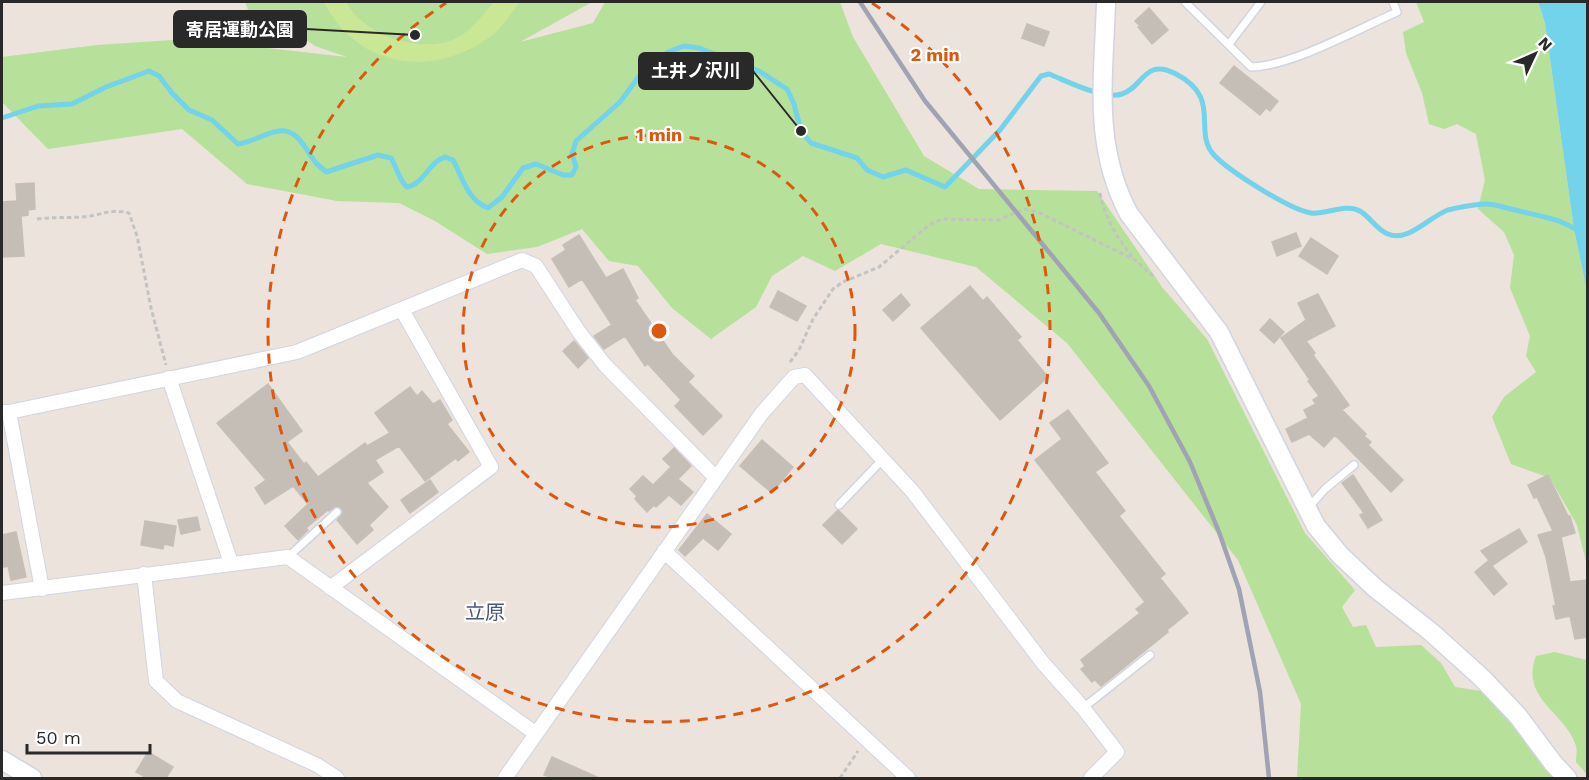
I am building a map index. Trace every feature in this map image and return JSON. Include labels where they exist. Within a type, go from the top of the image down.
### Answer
[{"type":"street","points":[[1106,2],[1102,115],[1106,150],[1118,193],[1129,214],[1219,332],[1316,526],[1340,555],[1375,588],[1431,632],[1482,678],[1518,716],[1553,764],[1567,778]]},
{"type":"street","points":[[42,589],[5,412],[297,352],[522,260],[536,266],[579,332],[605,365],[716,477]]},
{"type":"street","points":[[330,588],[491,467],[402,310]]},
{"type":"street","points":[[505,778],[762,413],[794,377],[805,375],[913,492],[1042,663],[1083,708],[1117,752],[1091,778]]},
{"type":"street","points":[[169,378],[231,563]]},
{"type":"street","points":[[664,550],[908,778]]},
{"type":"street","points":[[2,592],[42,589],[288,556],[535,733]]},
{"type":"street","points":[[144,574],[156,681],[177,701],[317,765],[337,778]]},
{"type":"street","points":[[2,760],[32,778]]},
{"type":"lane","points":[[1185,2],[1251,66],[1263,66],[1297,56],[1397,12],[1393,2]]},
{"type":"lane","points":[[1229,44],[1262,2]]},
{"type":"lane","points":[[839,505],[883,459]]},
{"type":"lane","points":[[1307,509],[1325,489],[1353,465]]},
{"type":"lane","points":[[288,556],[337,512]]},
{"type":"lane","points":[[1083,708],[1149,655]]},
{"type":"path","points":[[787,367],[799,350],[813,319],[833,289],[843,282],[879,267],[929,225],[942,219],[998,220],[1025,209],[1040,213],[1135,260],[1159,281]]},
{"type":"path","points":[[37,219],[82,217],[116,210],[129,213],[137,236],[151,308],[169,378]]},
{"type":"path","points":[[840,778],[866,739]]},
{"type":"green space","points":[[245,2],[592,2],[520,42],[593,23],[605,2],[840,2],[853,37],[924,156],[979,189],[1097,191],[1162,287],[1207,339],[1305,533],[1355,590],[1342,607],[1353,627],[1366,625],[1376,647],[1421,645],[1441,663],[1455,687],[1481,691],[1511,723],[1555,778],[1297,778],[1301,704],[1238,560],[1067,343],[976,267],[881,244],[835,271],[803,256],[772,276],[756,307],[711,339],[672,308],[638,266],[609,261],[582,229],[537,247],[487,254],[435,221],[399,203],[337,201],[247,184],[182,129],[48,149],[2,102],[2,57],[97,45],[188,39],[347,57],[315,46],[285,25],[252,20]]},
{"type":"green space","points":[[324,2],[346,2],[355,14],[380,33],[412,43],[428,44],[443,43],[462,35],[494,2],[520,2],[490,37],[468,50],[444,59],[421,62],[398,60],[376,53],[356,41],[338,24]]},
{"type":"green space","points":[[1416,2],[1538,2],[1545,23],[1574,229],[1587,291],[1587,566],[1577,525],[1550,478],[1511,464],[1492,417],[1504,397],[1536,372],[1526,356],[1530,336],[1510,288],[1514,255],[1504,232],[1478,209],[1485,180],[1476,134],[1457,124],[1444,129],[1429,124],[1422,93],[1406,53],[1403,32],[1424,22]]},
{"type":"green space","points":[[1555,652],[1587,660],[1587,775],[1576,762],[1576,746],[1569,732],[1538,694],[1534,683],[1533,670],[1536,656]]},
{"type":"water","points":[[1538,2],[1587,2],[1587,291],[1574,229],[1545,23]]},
{"type":"building","points":[[1149,8],[1168,30],[1152,44],[1135,21]]},
{"type":"building","points":[[1027,24],[1049,32],[1044,46],[1022,38]]},
{"type":"building","points":[[1234,66],[1278,101],[1270,111],[1266,108],[1260,115],[1220,83]]},
{"type":"building","points":[[34,183],[35,209],[28,210],[28,215],[21,216],[24,256],[2,257],[2,202],[17,201],[16,184]]},
{"type":"building","points":[[1296,233],[1301,246],[1277,256],[1272,242]]},
{"type":"building","points":[[579,235],[606,278],[623,269],[638,298],[635,300],[672,354],[694,376],[688,382],[722,416],[703,435],[675,406],[681,400],[648,364],[645,366],[625,336],[604,349],[594,336],[612,325],[582,279],[569,287],[552,259],[566,250],[563,245]]},
{"type":"building","points":[[1311,238],[1338,256],[1327,274],[1299,256]]},
{"type":"building","points":[[970,286],[983,301],[987,297],[1021,337],[1017,340],[1048,377],[1000,420],[921,328]]},
{"type":"building","points":[[778,291],[806,306],[797,321],[770,307]]},
{"type":"building","points":[[901,294],[910,305],[893,321],[883,310]]},
{"type":"building","points":[[1318,294],[1335,326],[1306,341],[1315,353],[1313,355],[1349,405],[1342,410],[1366,434],[1364,436],[1371,442],[1368,445],[1403,480],[1391,492],[1337,437],[1334,436],[1324,447],[1309,434],[1292,442],[1286,429],[1308,418],[1304,410],[1316,404],[1313,400],[1319,396],[1281,338],[1306,320],[1298,303]]},
{"type":"building","points":[[1270,319],[1284,332],[1274,343],[1260,330]]},
{"type":"building","points":[[574,341],[588,358],[578,368],[563,351]]},
{"type":"building","points":[[268,384],[302,431],[287,442],[304,464],[306,462],[318,477],[365,443],[367,446],[390,433],[375,413],[410,387],[417,396],[422,391],[433,404],[440,400],[452,420],[447,424],[469,452],[458,461],[456,458],[425,481],[399,446],[375,460],[383,472],[367,483],[388,507],[369,525],[373,530],[357,544],[337,520],[343,511],[336,506],[306,528],[308,530],[298,540],[285,526],[308,504],[293,486],[265,504],[255,488],[266,480],[217,423]]},
{"type":"building","points":[[1068,410],[1108,463],[1095,472],[1125,511],[1119,516],[1165,574],[1160,578],[1188,613],[1101,686],[1095,680],[1092,682],[1081,669],[1085,666],[1081,660],[1140,613],[1136,609],[1145,602],[1035,460],[1062,439],[1050,423]]},
{"type":"building","points":[[762,440],[793,467],[772,493],[740,466]]},
{"type":"building","points":[[674,448],[691,466],[678,479],[693,492],[681,505],[669,495],[647,512],[635,499],[637,496],[630,489],[643,476],[653,485],[671,467],[663,459]]},
{"type":"building","points":[[1353,475],[1382,520],[1368,528],[1360,515],[1364,513],[1342,483]]},
{"type":"building","points":[[1548,475],[1570,516],[1575,533],[1561,537],[1570,582],[1587,580],[1587,637],[1575,639],[1570,616],[1556,619],[1553,606],[1556,606],[1546,557],[1538,535],[1553,531],[1537,497],[1534,498],[1528,485]]},
{"type":"building","points":[[430,480],[438,492],[410,513],[401,500]]},
{"type":"building","points":[[838,510],[857,529],[842,544],[823,525]]},
{"type":"building","points":[[707,514],[731,534],[718,550],[703,538],[685,556],[679,550]]},
{"type":"building","points":[[197,517],[200,530],[181,534],[178,520]]},
{"type":"building","points":[[145,521],[176,526],[173,546],[164,544],[163,549],[141,545]]},
{"type":"building","points":[[1519,529],[1527,542],[1493,565],[1481,551]]},
{"type":"building","points":[[16,532],[26,577],[11,580],[8,566],[4,567],[2,557],[2,535]]},
{"type":"building","points":[[1488,561],[1507,584],[1494,595],[1475,572]]},
{"type":"building","points":[[148,752],[173,767],[166,778],[147,778],[136,772]]},
{"type":"building","points":[[552,757],[599,778],[553,778],[544,775]]},
{"type":"waterway","points":[[2,118],[38,106],[72,104],[106,87],[149,71],[159,76],[189,110],[212,120],[238,144],[274,132],[286,131],[301,141],[316,163],[326,172],[378,155],[391,158],[407,187],[418,182],[435,163],[445,157],[453,160],[475,200],[488,208],[502,197],[523,168],[536,164],[563,175],[572,175],[576,167],[572,154],[576,141],[620,102],[646,67],[668,52],[684,46],[699,48],[759,71],[787,89],[794,104],[801,131],[811,143],[857,158],[867,170],[883,177],[906,170],[945,187],[1000,130],[1041,76],[1049,74],[1085,89],[1114,95],[1129,91],[1150,71],[1157,69],[1176,74],[1190,83],[1199,93],[1203,104],[1205,136],[1214,155],[1260,189],[1301,210],[1317,213],[1354,209],[1364,214],[1384,232],[1396,236],[1411,232],[1448,210],[1490,204],[1559,221],[1588,235]]},
{"type":"railway","points":[[860,2],[925,101],[1099,313],[1149,386],[1190,462],[1219,532],[1239,589],[1260,692],[1269,778]]},
{"type":"place","name":"寄居運動公園","points":[[415,35]]},
{"type":"place","name":"土井ノ沢川","points":[[801,131]]},
{"type":"district","name":"立原","points":[[485,612]]}]
